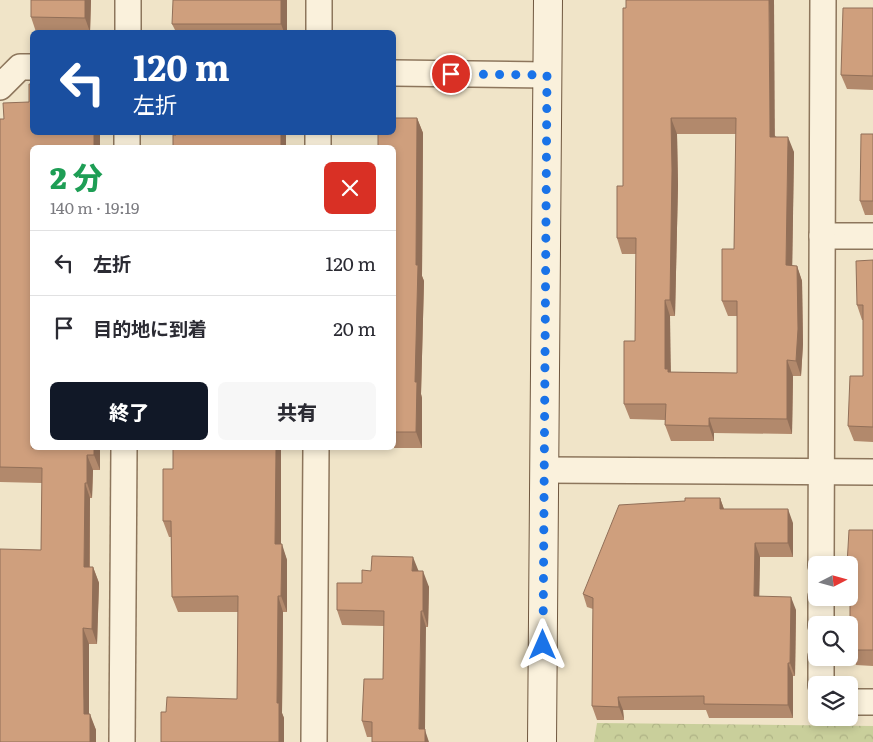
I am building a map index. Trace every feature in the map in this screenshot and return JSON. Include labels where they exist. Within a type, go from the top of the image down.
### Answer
[{"type":"street","points":[[128,0],[128,30]]},
{"type":"street","points":[[319,0],[319,30]]},
{"type":"street","points":[[542,742],[548,0]]},
{"type":"street","points":[[821,556],[823,0]]},
{"type":"street","points":[[0,87],[20,67],[30,67]]},
{"type":"street","points":[[396,73],[547,75]]},
{"type":"street","points":[[822,236],[873,236]]},
{"type":"street","points":[[122,742],[124,450]]},
{"type":"street","points":[[314,742],[316,450]]},
{"type":"street","points":[[545,470],[873,472]]},
{"type":"street","points":[[858,702],[873,702]]},
{"type":"green space","points":[[597,723],[873,726],[873,742],[594,742]]},
{"type":"building","points":[[31,0],[85,0],[85,18],[31,17]]},
{"type":"building","points":[[173,0],[281,0],[281,24],[172,24]]},
{"type":"building","points":[[626,0],[769,0],[770,137],[788,137],[786,265],[797,266],[798,329],[796,361],[787,360],[787,419],[709,418],[709,426],[665,425],[666,404],[624,404],[624,341],[635,341],[636,238],[617,238],[617,186],[623,186],[623,8],[626,8]],"holes":[[[671,118],[736,118],[734,249],[722,249],[722,301],[737,301],[737,373],[668,372],[668,369],[665,369],[665,300],[670,300]]]},
{"type":"building","points":[[843,8],[873,8],[873,76],[841,75]]},
{"type":"building","points":[[30,84],[30,135],[94,135],[94,145],[30,145],[30,450],[94,450],[94,455],[87,455],[84,567],[93,567],[92,629],[83,628],[84,714],[90,714],[90,742],[0,742],[0,549],[41,550],[42,468],[0,467],[0,119],[4,119],[3,103],[29,102]]},
{"type":"building","points":[[396,118],[417,118],[416,432],[396,432],[396,145],[378,145],[378,135],[396,135]]},
{"type":"building","points":[[861,134],[873,134],[873,201],[860,201]]},
{"type":"building","points":[[173,135],[281,135],[281,145],[173,145]]},
{"type":"building","points":[[873,260],[873,427],[848,426],[850,376],[863,376],[863,305],[857,305],[856,261]]},
{"type":"building","points":[[173,450],[276,450],[275,544],[282,544],[281,596],[278,596],[277,703],[279,703],[279,742],[161,742],[161,712],[166,712],[167,697],[237,699],[238,596],[172,597],[171,521],[163,521],[163,469],[173,469]]},
{"type":"building","points":[[685,498],[720,498],[720,509],[788,509],[788,543],[755,543],[754,596],[791,597],[788,705],[704,704],[704,696],[618,697],[619,707],[592,706],[593,598],[583,594],[619,505],[685,501]]},
{"type":"building","points":[[849,530],[873,530],[873,650],[858,650],[858,616],[850,616],[850,606],[858,606],[858,556],[848,556]]},
{"type":"building","points":[[372,556],[413,557],[412,571],[423,571],[419,729],[425,729],[425,742],[372,742],[372,722],[362,721],[364,679],[383,679],[384,611],[337,610],[337,583],[362,583],[362,570],[371,571]]},
{"type":"route","points":[[451,74],[547,75],[543,645]]}]
